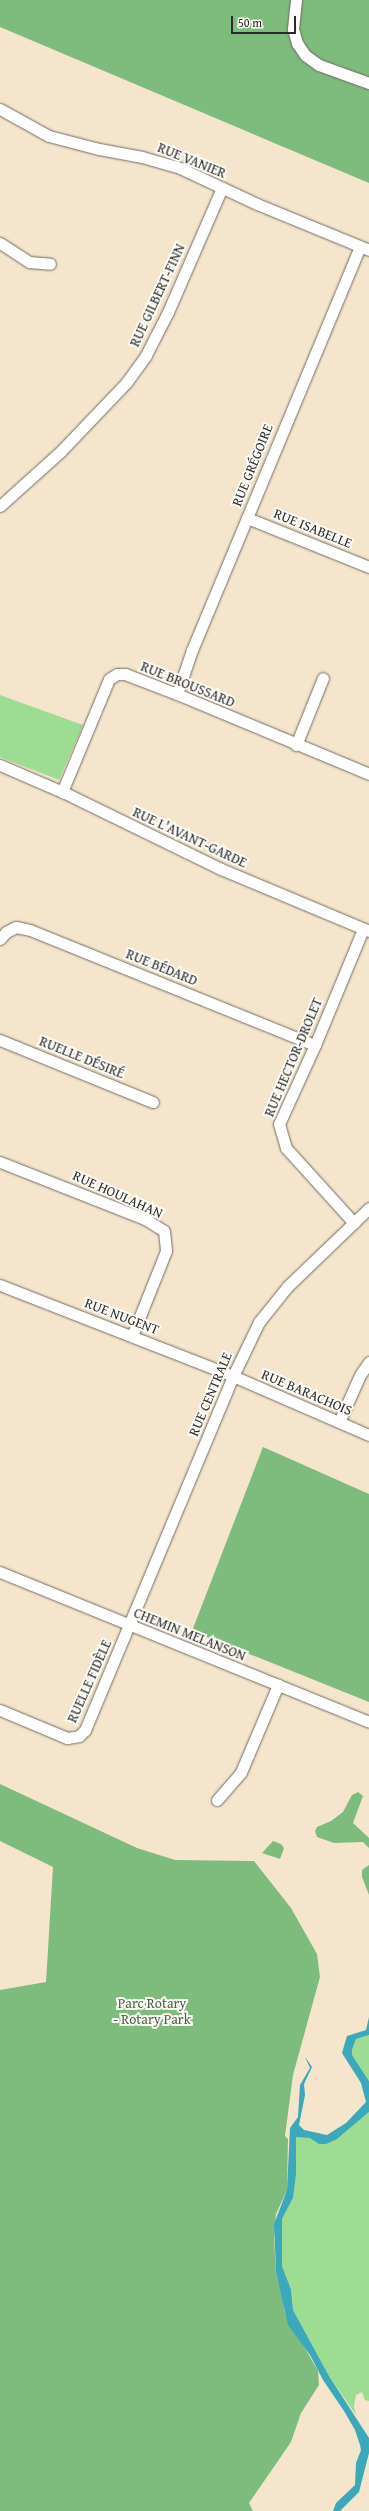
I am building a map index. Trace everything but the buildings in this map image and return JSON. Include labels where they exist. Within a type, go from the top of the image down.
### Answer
[{"type":"street","points":[[296,0],[293,29],[297,43],[305,56],[319,65],[369,83]]},
{"type":"street","name":"RUE VANIER","points":[[0,109],[49,136],[99,149],[142,157],[180,168],[222,188],[364,249]]},
{"type":"street","name":"RUE GILBERT-FINN","points":[[0,506],[61,451],[126,383],[146,355],[168,312],[222,188]]},
{"type":"street","points":[[0,243],[29,262],[50,264]]},
{"type":"street","name":"RUE GRÉGOIRE","points":[[177,694],[192,650],[247,518],[364,249]]},
{"type":"street","name":"RUE ISABELLE","points":[[247,518],[369,567]]},
{"type":"street","name":"RUE BROUSSARD","points":[[62,792],[111,676],[117,674],[125,674],[177,694],[296,745],[369,774]]},
{"type":"street","points":[[296,745],[323,678]]},
{"type":"street","name":"RUE L'AVANT-GARDE","points":[[0,766],[62,792],[221,869],[366,930]]},
{"type":"street","name":"RUE BÉDARD","points":[[0,939],[6,932],[16,927],[30,930],[315,1045]]},
{"type":"street","name":"RUE HECTOR-DROLET","points":[[354,1223],[286,1148],[279,1124],[366,930]]},
{"type":"street","name":"RUELLE DÉSIRÉ","points":[[0,1040],[153,1102]]},
{"type":"street","name":"RUE HOULAHAN","points":[[0,1162],[145,1219],[164,1231],[166,1252],[132,1336]]},
{"type":"street","name":"RUE CENTRALE","points":[[130,1626],[233,1376],[259,1322],[287,1287],[369,1208]]},
{"type":"street","name":"RUE NUGENT","points":[[0,1285],[233,1376]]},
{"type":"street","points":[[339,1422],[360,1375],[369,1362]]},
{"type":"street","name":"RUE BARACHOIS","points":[[233,1376],[369,1435]]},
{"type":"street","name":"CHEMIN MELANSON","points":[[0,1572],[369,1722]]},
{"type":"street","name":"RUELLE FIDÈLE","points":[[0,1710],[58,1736],[73,1739],[79,1736],[89,1723],[130,1626]]},
{"type":"street","points":[[217,1800],[241,1772],[278,1685]]},
{"type":"green space","points":[[0,0],[369,0],[369,183],[0,27]]},
{"type":"green space","points":[[0,695],[83,725],[59,780],[0,757]]},
{"type":"green space","points":[[263,1447],[369,1494],[369,1702],[192,1631]]},
{"type":"green space","name":"Parc Rotary - Rotary Park","points":[[0,1784],[137,1848],[175,1860],[254,1861],[291,1908],[317,1954],[320,1977],[293,2075],[285,2136],[288,2139],[287,2190],[276,2214],[274,2238],[276,2272],[285,2313],[318,2371],[319,2385],[301,2413],[291,2442],[249,2503],[253,2511],[0,2511],[0,1990],[46,1982],[53,1867],[0,1841]]},
{"type":"green space","points":[[358,1792],[363,1796],[353,1823],[369,1838],[369,1848],[363,1842],[334,1843],[317,1837],[315,1831],[317,1827],[331,1821],[343,1812],[352,1795]]},
{"type":"green space","points":[[273,1841],[281,1844],[284,1848],[280,1859],[262,1853]]},
{"type":"green space","points":[[369,1865],[369,1895],[362,1877],[362,1870]]},
{"type":"green space","points":[[369,2035],[369,2081],[352,2055],[352,2050],[356,2039]]},
{"type":"green space","points":[[369,2112],[369,2401],[365,2400],[362,2392],[356,2395],[354,2406],[356,2415],[329,2376],[293,2310],[291,2288],[282,2266],[282,2219],[293,2198],[296,2175],[296,2137],[337,2139]]},
{"type":"water","points":[[369,2017],[369,2035],[356,2039],[352,2050],[352,2055],[369,2081],[369,2112],[337,2139],[326,2144],[319,2144],[310,2138],[296,2137],[296,2175],[293,2198],[282,2219],[282,2266],[291,2289],[293,2310],[329,2376],[369,2438],[369,2453],[359,2492],[340,2511],[333,2511],[336,2503],[355,2485],[356,2463],[361,2450],[360,2445],[355,2430],[344,2411],[323,2380],[310,2355],[288,2325],[276,2272],[274,2224],[287,2190],[290,2128],[298,2117],[300,2085],[310,2068],[305,2057],[312,2067],[304,2084],[305,2095],[299,2125],[304,2130],[327,2135],[346,2123],[366,2102],[361,2083],[342,2053],[347,2036],[366,2030]]}]
